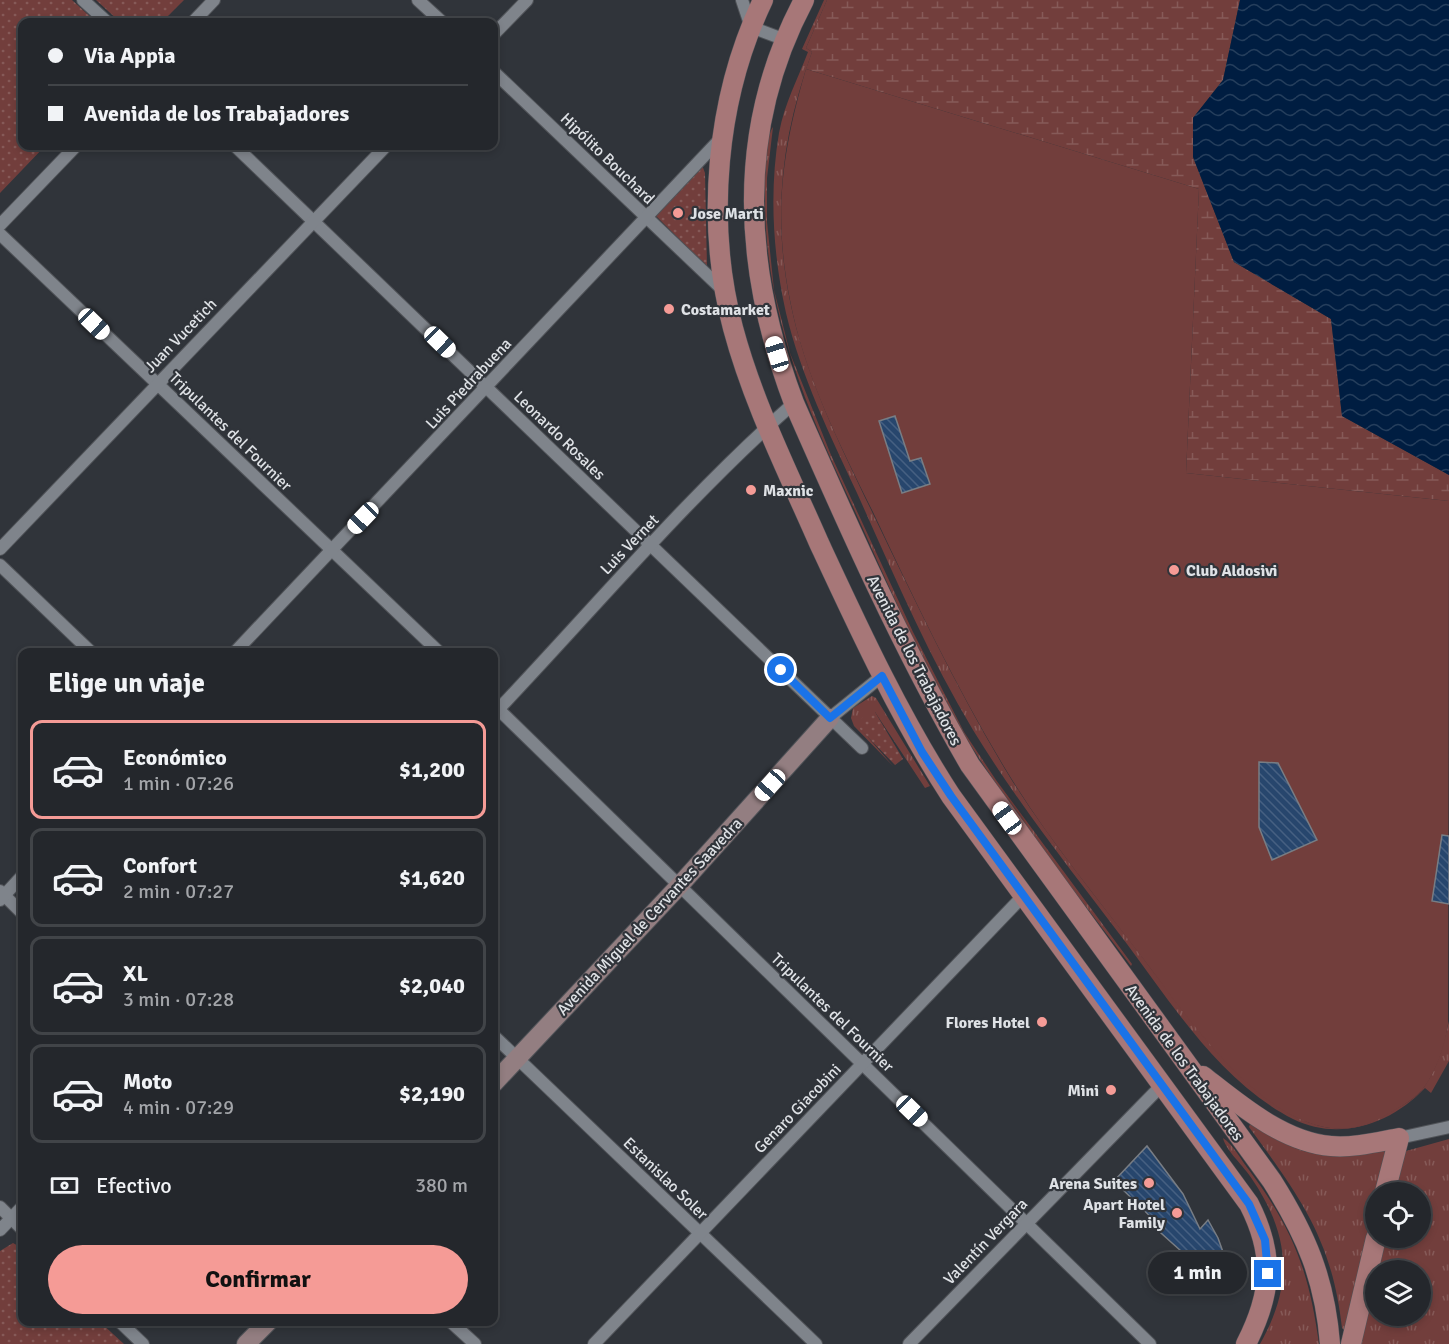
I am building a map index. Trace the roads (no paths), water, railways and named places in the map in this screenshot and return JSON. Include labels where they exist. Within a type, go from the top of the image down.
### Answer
[{"type":"main road","name":"Avenida de los Trabajadores","points":[[763,0],[751,27],[730,100],[724,135],[719,212],[725,292],[742,358],[767,426],[882,676],[922,752],[1023,896],[1244,1196],[1265,1240],[1268,1259],[1266,1292],[1246,1344]]},
{"type":"main road","name":"Avenida de los Trabajadores","points":[[804,0],[783,39],[760,129],[755,172],[754,235],[764,305],[781,370],[885,605],[929,694],[970,765],[1272,1181],[1306,1240],[1317,1269],[1324,1296],[1330,1344]]},
{"type":"main road","points":[[1186,1063],[1256,1115],[1283,1131],[1314,1143],[1349,1146],[1399,1138],[1388,1182]]},
{"type":"main road","points":[[1351,1344],[1374,1248]]},
{"type":"street","points":[[83,0],[103,18]]},
{"type":"street","points":[[197,18],[214,0]]},
{"type":"street","points":[[418,0],[438,18]]},
{"type":"street","points":[[498,30],[527,0]]},
{"type":"street","points":[[742,0],[751,27],[783,39]]},
{"type":"street","name":"Hipólito Bouchard","points":[[498,76],[725,292]]},
{"type":"street","name":"Luis Piedrabuena","points":[[239,648],[724,135]]},
{"type":"street","points":[[0,225],[72,150]]},
{"type":"street","name":"Leonardo Rosales","points":[[239,150],[862,748]]},
{"type":"street","name":"Juan Vucetich","points":[[0,549],[382,150]]},
{"type":"street","name":"Tripulantes del Fournier","points":[[0,234],[435,648]]},
{"type":"street","name":"Luis Vernet","points":[[498,706],[651,544],[767,426],[794,403]]},
{"type":"street","points":[[0,566],[87,648]]},
{"type":"street","name":"Avenida Miguel de Cervantes Saavedra","points":[[498,1079],[679,886],[830,718],[882,676]]},
{"type":"street","name":"Tripulantes del Fournier","points":[[498,712],[863,1063],[1150,1344]]},
{"type":"street","points":[[18,880],[1,895],[18,910]]},
{"type":"street","name":"Genaro Giacobini","points":[[594,1344],[1023,896]]},
{"type":"street","name":"Estanislao Soler","points":[[498,1040],[816,1344]]},
{"type":"street","name":"Valentín Vergara","points":[[909,1344],[1162,1085]]},
{"type":"street","points":[[1399,1138],[1449,1127]]},
{"type":"street","points":[[0,1207],[18,1225]]},
{"type":"street","points":[[0,1230],[18,1211]]},
{"type":"street","points":[[124,1326],[144,1344]]},
{"type":"street","points":[[246,1344],[264,1326]]},
{"type":"street","points":[[456,1326],[475,1344]]},
{"type":"water","points":[[1240,0],[1449,0],[1449,475],[1342,416],[1331,319],[1234,262],[1193,157],[1193,118],[1223,80]]},
{"type":"place","name":"Jose Marti","points":[[678,213]]},
{"type":"place","name":"Costamarket","points":[[669,309]]},
{"type":"place","name":"Maxnic","points":[[751,490]]},
{"type":"place","name":"Club Aldosivi","points":[[1174,570]]},
{"type":"place","name":"Flores Hotel","points":[[1042,1022]]},
{"type":"place","name":"Mini","points":[[1111,1090]]},
{"type":"place","name":"Arena Suites","points":[[1149,1183]]},
{"type":"place","name":"Apart Hotel Family","points":[[1177,1213]]}]
